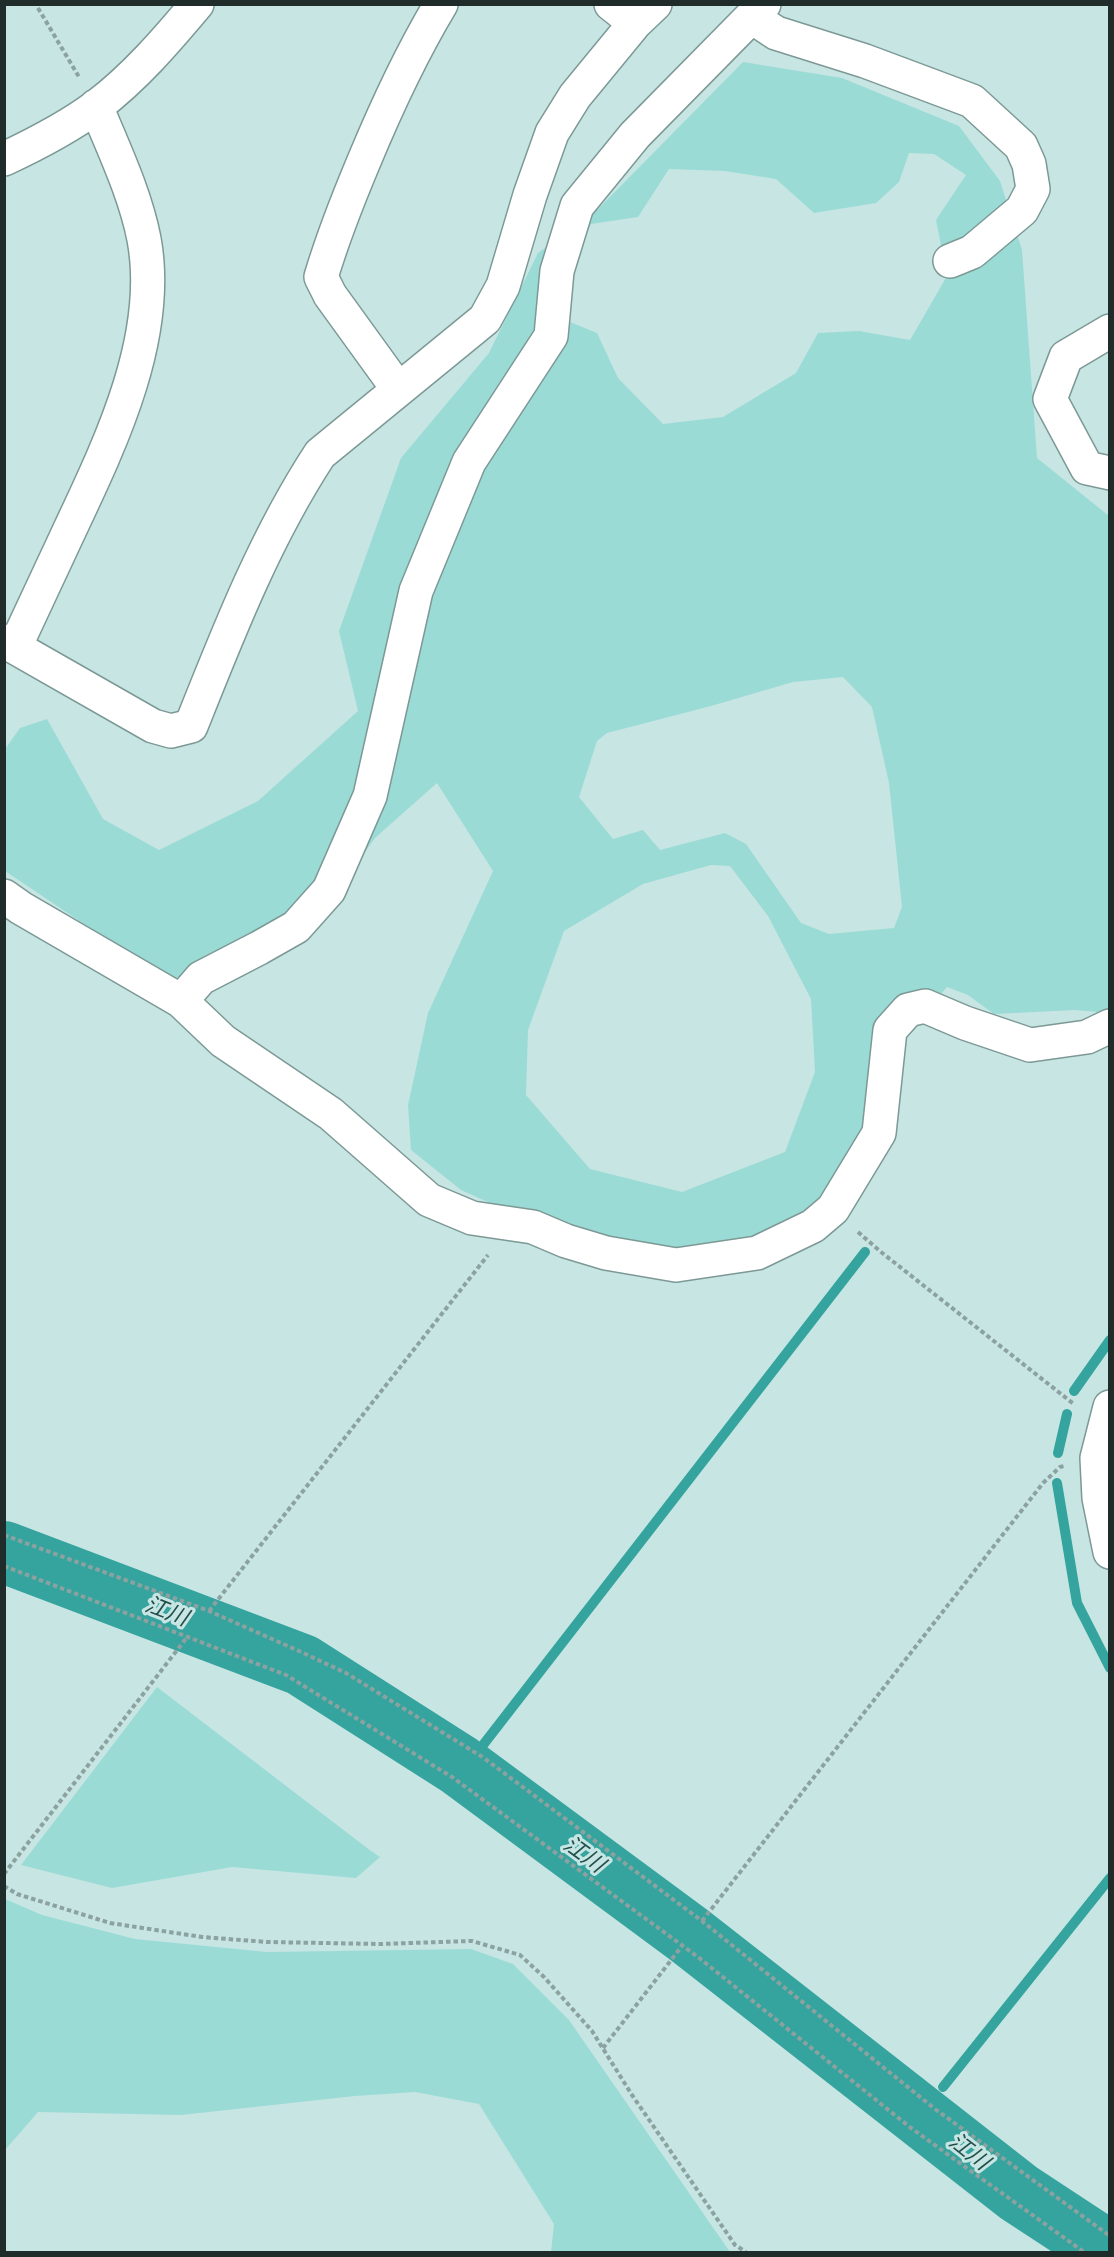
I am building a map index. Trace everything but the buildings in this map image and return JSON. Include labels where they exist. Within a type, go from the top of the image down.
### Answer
[{"type":"street","points":[[4,159],[48,136],[96,106],[159,49],[197,4]]},
{"type":"street","points":[[398,389],[330,295],[321,277],[378,128],[406,68],[441,4]]},
{"type":"street","points":[[96,106],[132,193],[144,241],[147,277],[145,314],[136,363],[99,468],[10,644],[153,726],[171,731],[191,726],[227,637],[282,517],[320,454],[485,319],[503,286],[530,195],[552,133],[634,11]]},
{"type":"street","points":[[181,1000],[201,978],[296,927],[329,890],[370,796],[420,582],[470,462],[551,336],[557,271],[577,206],[635,135],[758,11],[776,33],[865,61],[972,101],[1021,146],[1029,164],[1033,189],[1022,210],[972,252],[950,261]]},
{"type":"street","points":[[1110,331],[1066,357],[1050,399],[1087,468],[1110,473]]},
{"type":"street","points":[[4,896],[181,1000],[223,1041],[331,1114],[429,1200],[472,1218],[533,1227],[566,1241],[606,1253],[676,1265],[757,1253],[813,1226],[833,1209],[879,1133],[890,1030],[908,1010],[925,1006],[965,1023],[1030,1045],[1087,1037],[1110,1026]]},
{"type":"street","points":[[1103,1431],[1100,1498],[1110,1552]]},
{"type":"path","points":[[38,8],[96,106]]},
{"type":"path","points":[[702,1921],[1043,1484],[1103,1431],[881,1252],[833,1209]]},
{"type":"path","points":[[209,1611],[512,1224]]},
{"type":"path","points":[[4,1535],[209,1611],[346,1673],[484,1758],[702,1921],[935,2109],[1110,2236]]},
{"type":"path","points":[[4,1566],[286,1675],[452,1777],[682,1946],[911,2128],[1084,2253]]},
{"type":"path","points":[[4,1875],[188,1636]]},
{"type":"path","points":[[4,1886],[16,1894],[110,1923],[202,1937],[267,1942],[368,1944],[472,1941],[520,1955],[544,1977],[592,2031],[728,2236],[746,2253]]},
{"type":"path","points":[[603,2048],[682,1946]]},
{"type":"shaded area","points":[[743,62],[842,78],[959,126],[1000,181],[1022,250],[1037,458],[1109,516],[1109,1013],[1075,1010],[994,1014],[968,995],[947,987],[897,1045],[871,1130],[830,1201],[767,1238],[654,1254],[559,1234],[461,1190],[411,1150],[408,1105],[428,1013],[493,871],[437,783],[375,838],[303,938],[229,979],[163,977],[5,871],[5,749],[20,728],[47,719],[103,819],[159,850],[258,801],[358,711],[339,631],[401,458],[489,353],[538,253],[599,208]],"holes":[[[909,153],[934,154],[966,175],[936,220],[947,276],[910,340],[859,331],[818,333],[796,373],[723,417],[663,424],[618,378],[597,333],[565,320],[569,273],[591,224],[638,217],[669,169],[725,171],[776,179],[814,213],[876,203],[899,182]],[[843,677],[872,707],[889,783],[902,907],[894,928],[829,934],[801,923],[746,844],[725,833],[660,850],[643,830],[613,839],[579,797],[597,741],[607,733],[793,682]],[[711,865],[730,866],[768,916],[811,999],[815,1072],[785,1152],[682,1192],[590,1169],[526,1095],[528,1030],[564,931],[643,884]]]},
{"type":"shaded area","points":[[157,1687],[380,1857],[356,1878],[232,1867],[112,1888],[21,1865]]},
{"type":"shaded area","points":[[5,1899],[42,1915],[135,1939],[267,1952],[471,1949],[513,1964],[569,2020],[730,2252],[551,2252],[554,2224],[479,2104],[415,2092],[355,2096],[181,2115],[38,2112],[5,2150]]},
{"type":"waterway","points":[[483,1745],[865,1252]]},
{"type":"waterway","points":[[1074,1391],[1110,1340]]},
{"type":"waterway","points":[[1058,1453],[1067,1414]]},
{"type":"waterway","points":[[1057,1483],[1077,1603],[1110,1668]]},
{"type":"waterway","name":"江川","points":[[4,1552],[302,1665],[459,1765],[689,1935],[1019,2193],[1109,2252]]},
{"type":"waterway","name":"江川","points":[[464,1769],[468,1764]]},
{"type":"waterway","points":[[943,2087],[1110,1878]]},
{"type":"waterway","name":"江川","points":[[920,2116],[924,2111]]}]
